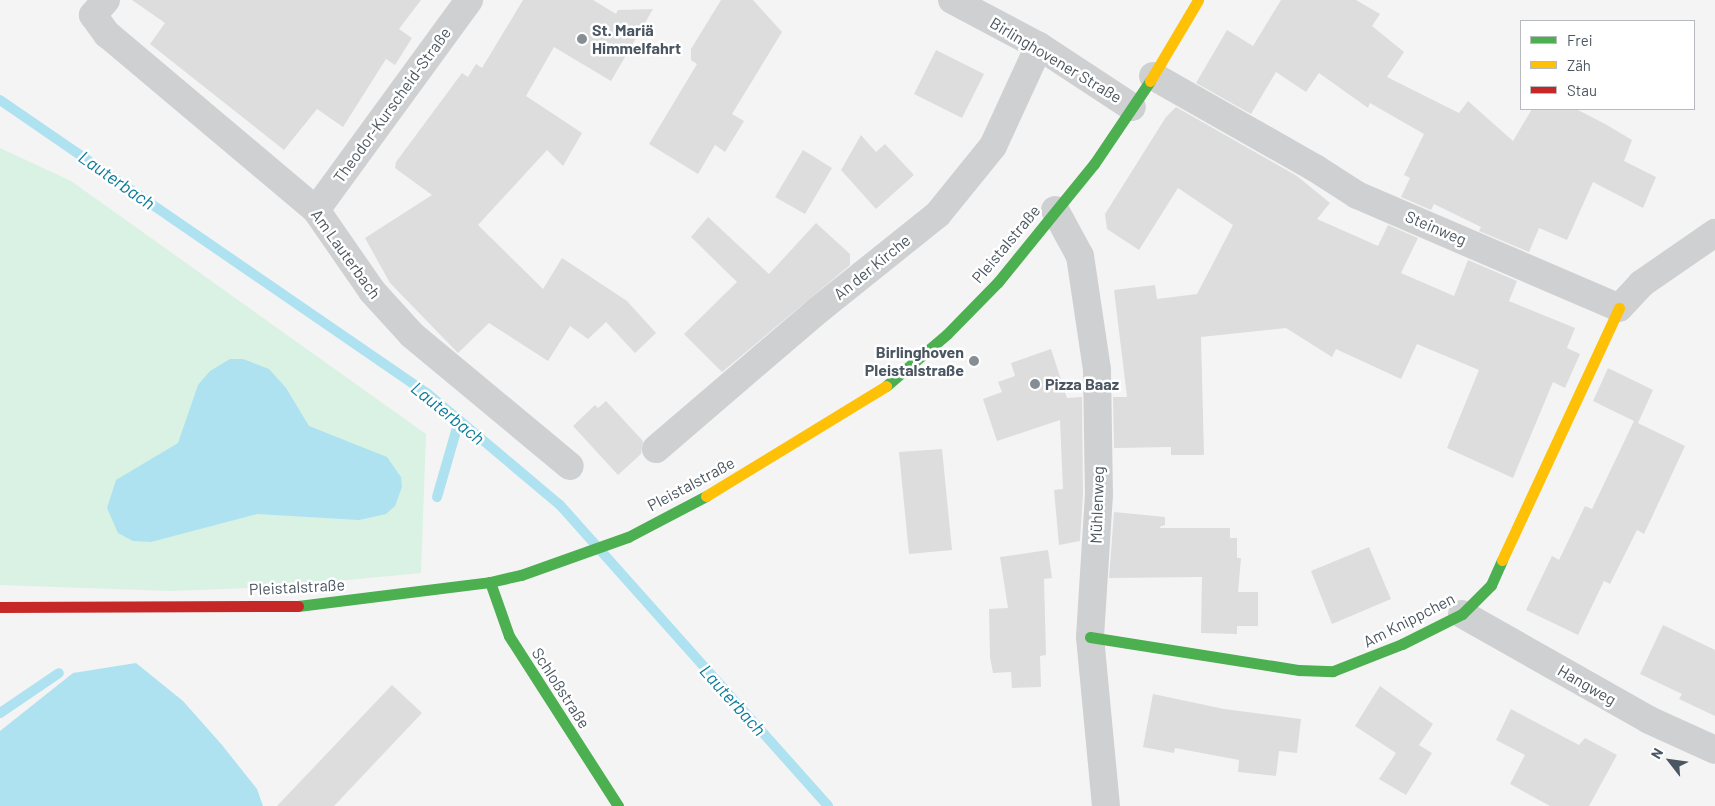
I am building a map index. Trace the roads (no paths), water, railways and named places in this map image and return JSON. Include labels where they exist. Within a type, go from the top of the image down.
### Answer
[{"type":"main road","name":"Pleistalstraße","points":[[0,607],[309,606],[490,582],[572,558],[628,537],[739,478],[892,382],[947,334],[991,288],[1094,164],[1153,76],[1198,0]]},
{"type":"main road","name":"Am Knippchen","points":[[1090,637],[1299,670],[1333,671],[1402,644],[1462,614],[1491,585],[1619,308]]},
{"type":"main road","name":"Schloßstraße","points":[[490,582],[508,636],[618,806]]},
{"type":"street","name":"Am Lauterbach","points":[[106,0],[93,15],[107,34],[316,210],[372,291],[412,336],[570,466]]},
{"type":"street","name":"Theodor-Kurscheid-Straße","points":[[316,210],[469,0]]},
{"type":"street","name":"Birlinghovener Straße","points":[[952,0],[1039,46],[1132,107]]},
{"type":"street","name":"An der Kirche","points":[[656,449],[817,311],[938,214],[993,146],[1039,46]]},
{"type":"street","name":"Steinweg","points":[[1153,76],[1315,168],[1356,195],[1619,308]]},
{"type":"street","name":"Mühlenweg","points":[[1055,210],[1080,256],[1097,370],[1099,494],[1090,637],[1106,806]]},
{"type":"street","points":[[1619,308],[1641,284],[1715,233]]},
{"type":"street","name":"Hangweg","points":[[1462,614],[1649,720],[1715,750]]},
{"type":"water","points":[[230,359],[243,359],[269,369],[286,388],[309,426],[387,457],[401,477],[402,487],[395,506],[386,514],[359,520],[257,514],[151,542],[133,541],[118,533],[107,508],[116,480],[178,443],[198,385],[210,371]]},
{"type":"water","points":[[136,663],[183,701],[222,745],[257,789],[263,806],[0,806],[0,731],[73,673]]},
{"type":"waterway","name":"Lauterbach","points":[[0,100],[428,394],[560,505],[828,806]]},
{"type":"waterway","points":[[437,497],[459,421]]},
{"type":"waterway","points":[[0,713],[59,673]]},
{"type":"place","name":"St. Mariä Himmelfahrt","points":[[582,39]]},
{"type":"place","name":"Birlinghoven Pleistalstraße","points":[[974,361]]},
{"type":"place","name":"Pizza Baaz","points":[[1035,384]]}]
